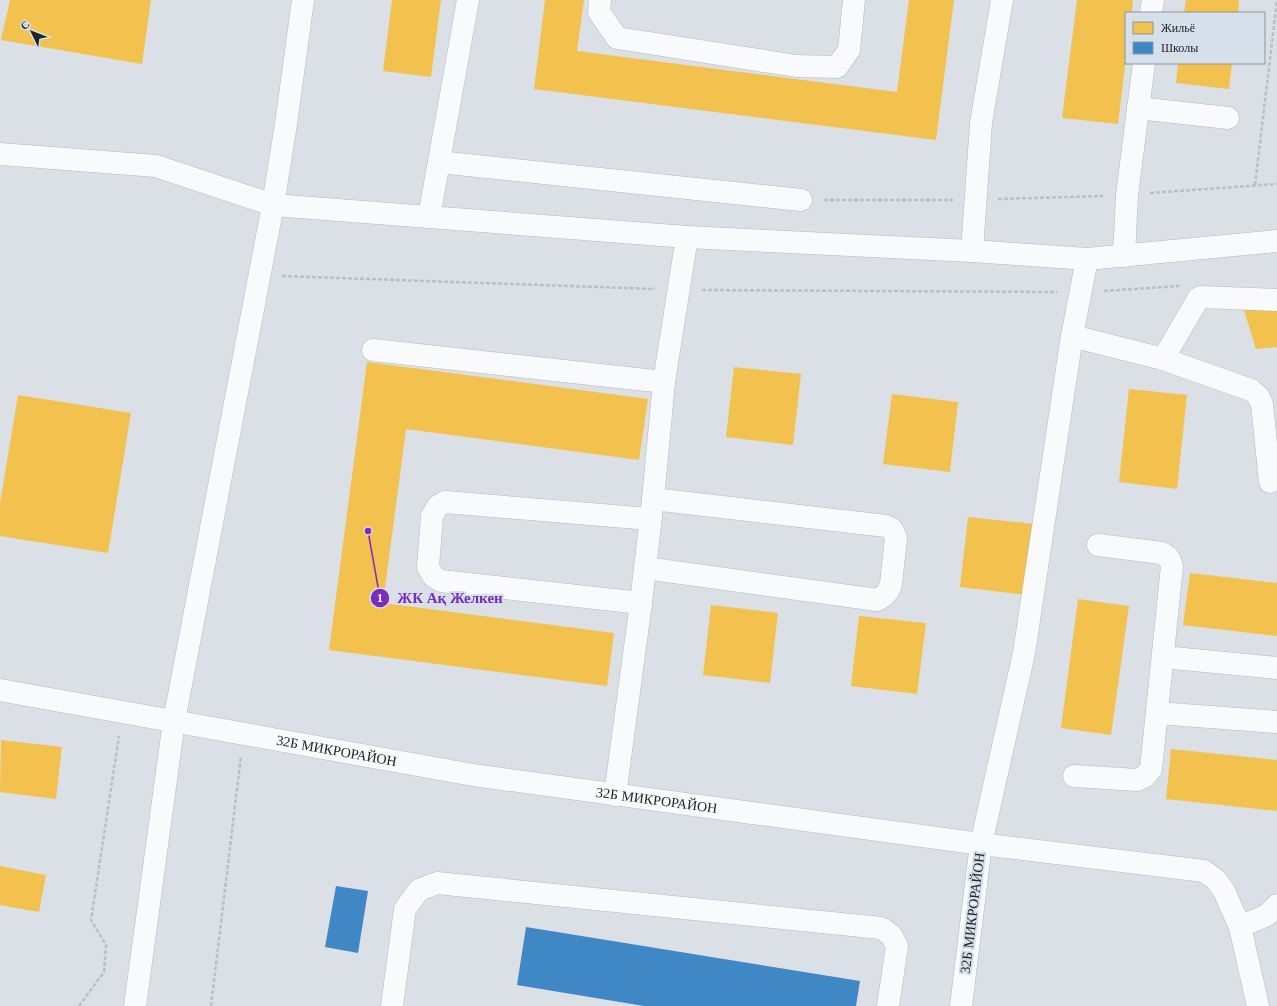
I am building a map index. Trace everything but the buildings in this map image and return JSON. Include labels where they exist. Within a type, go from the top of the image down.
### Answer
[{"type":"street","points":[[135,1006],[174,721],[273,204],[286,124],[303,0]]},
{"type":"street","points":[[429,216],[468,0]]},
{"type":"street","points":[[600,0],[599,12],[617,38],[796,66],[837,67],[849,50],[854,0]]},
{"type":"street","points":[[972,251],[981,123],[1002,0]]},
{"type":"street","points":[[1151,12],[1152,0]]},
{"type":"street","points":[[1124,256],[1127,195],[1144,64]]},
{"type":"street","points":[[1138,108],[1228,118]]},
{"type":"street","points":[[0,154],[156,166],[273,204],[687,237],[972,251],[1087,259],[1277,241]]},
{"type":"street","points":[[439,162],[801,200]]},
{"type":"street","points":[[615,795],[641,603],[652,509],[664,382],[687,237]]},
{"type":"street","points":[[1087,259],[1072,336],[1024,653],[980,844],[1204,871],[1216,880],[1224,890],[1240,927],[1258,1006]]},
{"type":"street","points":[[1163,360],[1198,299],[1201,297],[1277,300]]},
{"type":"street","points":[[1072,336],[1163,360],[1251,390],[1258,396],[1262,404],[1270,482]]},
{"type":"street","points":[[373,350],[664,382]]},
{"type":"street","points":[[641,603],[441,581],[433,576],[428,567],[432,516],[438,506],[445,502],[652,509],[886,526],[892,529],[896,538],[890,590],[877,600],[645,568]]},
{"type":"street","points":[[1074,776],[1137,780],[1144,777],[1151,769],[1163,657],[1172,566],[1169,558],[1162,553],[1098,545]]},
{"type":"street","points":[[1163,657],[1277,668]]},
{"type":"street","name":"32Б МИКРОРАЙОН","points":[[0,690],[473,775],[980,844],[961,1006]]},
{"type":"street","points":[[1157,713],[1277,722]]},
{"type":"street","points":[[392,1006],[405,909],[419,890],[437,883],[881,928],[891,935],[897,946],[888,1006]]},
{"type":"street","points":[[1240,927],[1267,915],[1277,905]]},
{"type":"path","points":[[1255,185],[1277,0]]},
{"type":"path","points":[[801,200],[976,200],[1127,195],[1277,184]]},
{"type":"path","points":[[260,275],[679,290],[1080,292],[1183,285]]},
{"type":"path","points":[[79,1006],[104,972],[106,945],[90,920],[123,712]]},
{"type":"path","points":[[211,1006],[244,734]]},
{"type":"place","name":"ЖК Ақ Желкен","points":[[368,531]]}]
